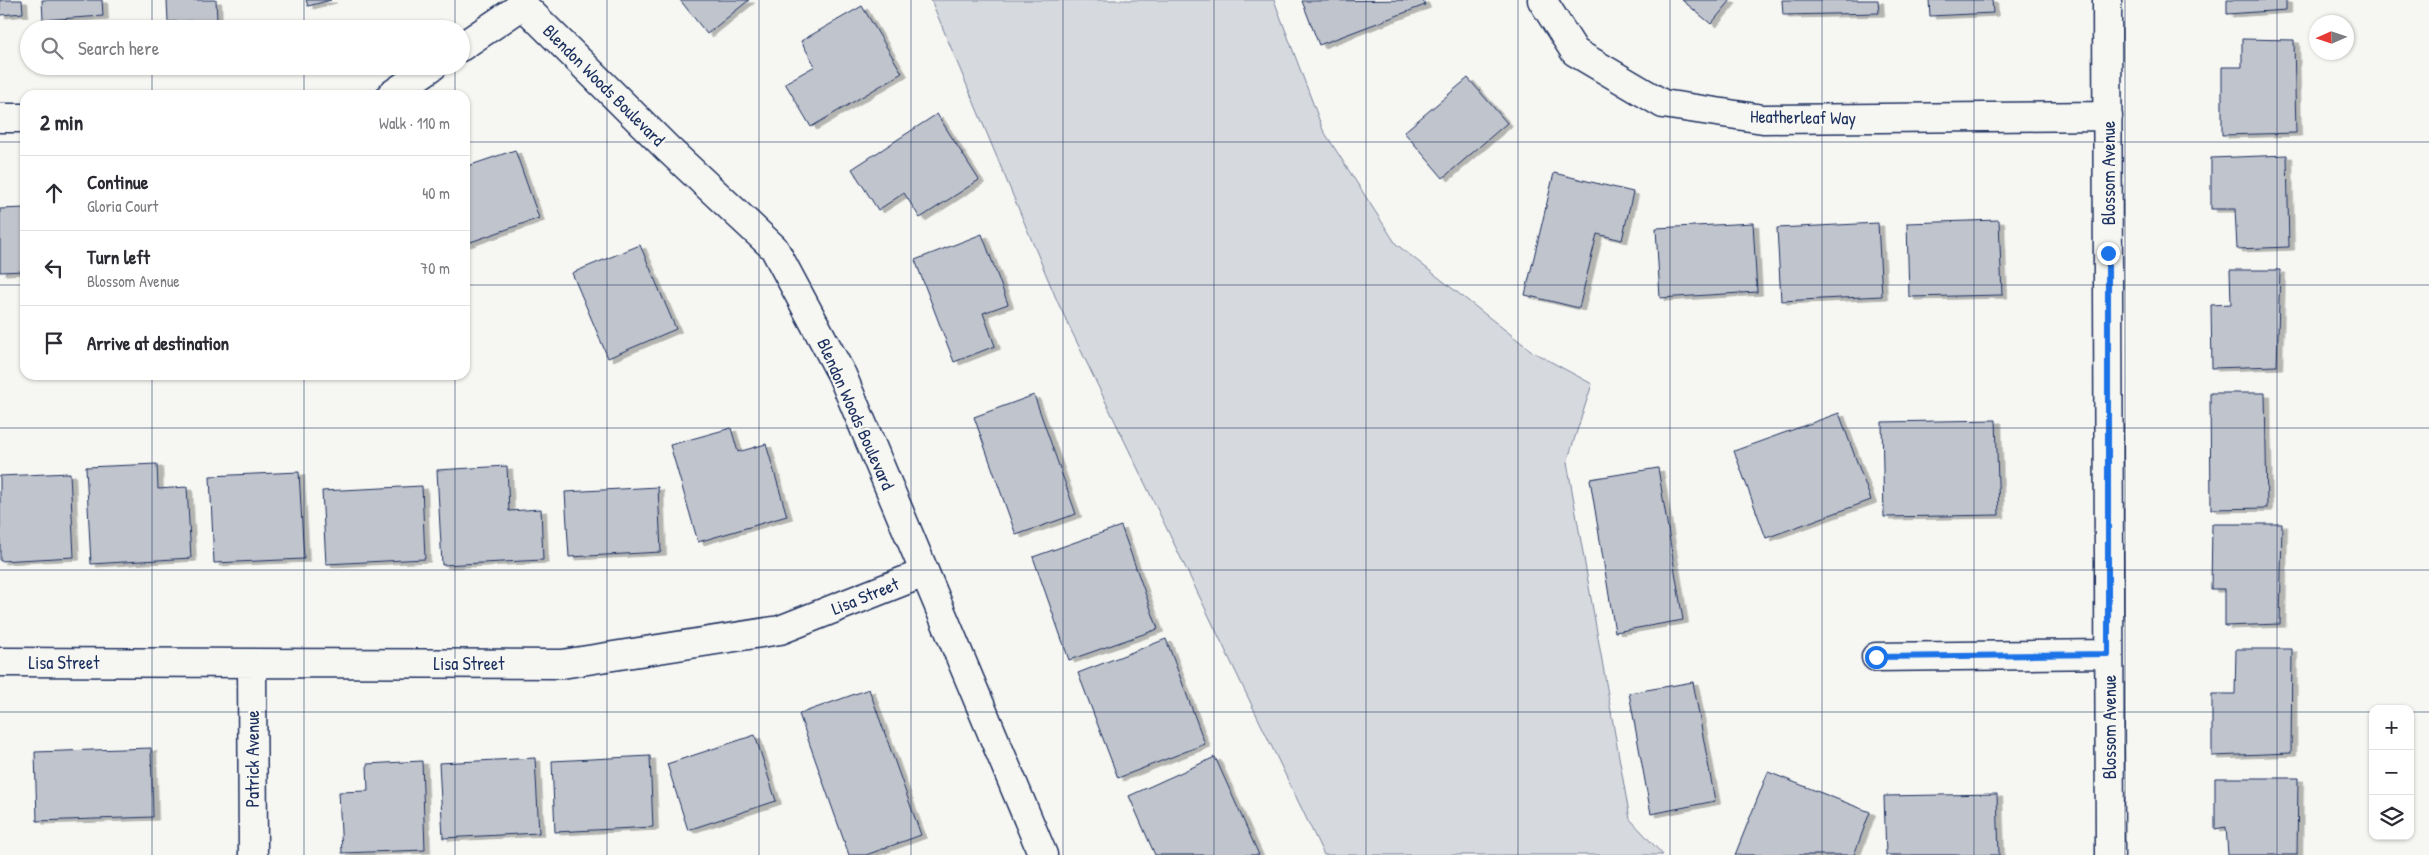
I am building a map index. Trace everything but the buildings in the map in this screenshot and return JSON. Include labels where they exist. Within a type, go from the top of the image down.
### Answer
[{"type":"street","name":"Heatherleaf Way","points":[[1542,0],[1575,52],[1663,104],[1763,119],[2108,116]]},
{"type":"street","name":"Blossom Avenue","points":[[2107,0],[2110,855]]},
{"type":"street","points":[[470,40],[522,2]]},
{"type":"street","name":"Blendon Woods Boulevard","points":[[522,2],[668,149],[774,248],[842,375],[1044,855]]},
{"type":"street","points":[[398,90],[420,75]]},
{"type":"street","points":[[0,118],[20,118]]},
{"type":"street","name":"Lisa Street","points":[[0,662],[562,664],[780,630],[924,573]]},
{"type":"street","points":[[1876,657],[2108,654]]},
{"type":"street","name":"Patrick Avenue","points":[[252,663],[253,855]]},
{"type":"shaded area","points":[[931,0],[1274,0],[1323,130],[1396,244],[1533,352],[1592,384],[1567,462],[1630,819],[1663,855],[1324,855],[1058,303]]},
{"type":"route","points":[[1876,657],[2108,654],[2108,253]]}]
